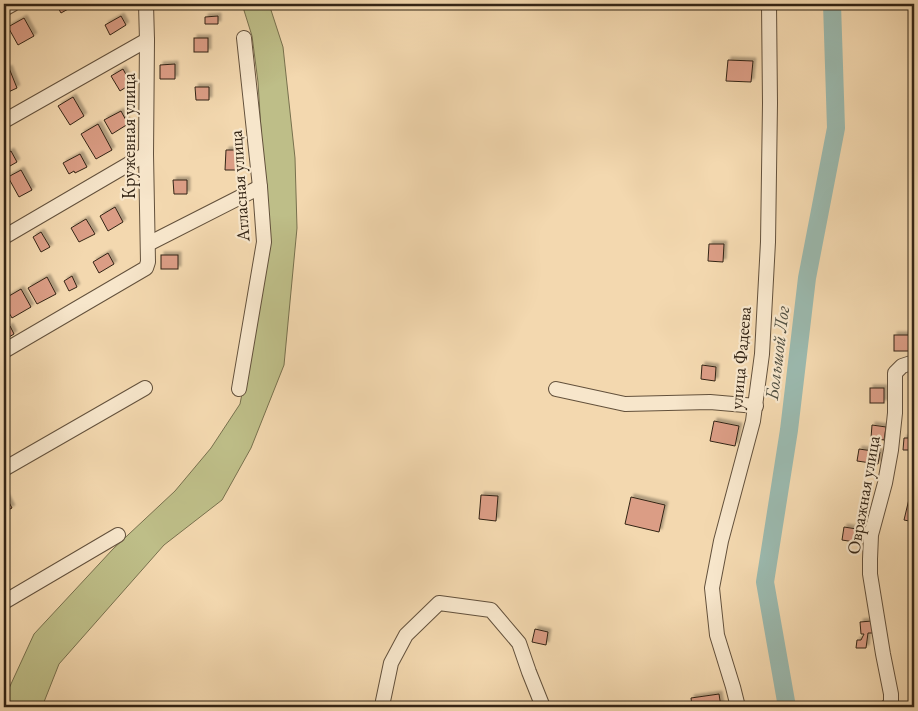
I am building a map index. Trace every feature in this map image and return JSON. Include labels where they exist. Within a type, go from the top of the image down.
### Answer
[{"type":"street","points":[[4,9],[13,4]]},
{"type":"street","name":"Кружевная улица","points":[[4,351],[146,268],[148,244],[146,4]]},
{"type":"street","name":"улица Фадеева","points":[[738,707],[717,635],[712,588],[721,541],[751,430],[756,406],[762,354],[768,242],[769,4]]},
{"type":"street","name":"Атласная улица","points":[[239,389],[264,242],[244,38]]},
{"type":"street","points":[[4,121],[147,40]]},
{"type":"street","points":[[4,238],[146,154]]},
{"type":"street","points":[[148,244],[260,187]]},
{"type":"street","name":"Овражная улица","points":[[889,706],[891,694],[870,574],[871,535],[885,483],[891,450],[895,413],[895,373],[902,366],[914,362]]},
{"type":"street","points":[[4,469],[145,388]]},
{"type":"street","points":[[556,389],[625,404],[710,402],[756,406]]},
{"type":"street","points":[[4,602],[118,535]]},
{"type":"street","points":[[384,704],[391,663],[406,636],[438,603],[491,610],[519,643],[543,707]]},
{"type":"green space","points":[[242,4],[269,4],[283,47],[295,158],[297,228],[284,365],[251,448],[222,500],[164,545],[59,664],[42,707],[4,707],[5,697],[34,634],[113,549],[175,491],[211,448],[240,404],[254,332],[266,209],[258,82],[252,36]]},
{"type":"building","points":[[56,4],[77,4],[61,13]]},
{"type":"building","points":[[121,16],[126,25],[110,35],[105,25]]},
{"type":"building","points":[[218,16],[218,24],[205,24],[205,17]]},
{"type":"building","points":[[24,18],[34,36],[18,45],[8,27]]},
{"type":"building","points":[[194,38],[208,38],[208,52],[194,52]]},
{"type":"building","points":[[728,60],[753,61],[751,82],[726,81]]},
{"type":"building","points":[[175,64],[175,79],[160,79],[160,65]]},
{"type":"building","points":[[9,68],[17,88],[4,94],[4,71]]},
{"type":"building","points":[[123,69],[131,84],[120,91],[111,76]]},
{"type":"building","points":[[195,87],[209,87],[209,100],[196,100]]},
{"type":"building","points":[[73,97],[84,116],[70,125],[58,106]]},
{"type":"building","points":[[121,111],[128,124],[112,134],[104,120]]},
{"type":"building","points":[[98,124],[112,150],[96,159],[81,134]]},
{"type":"building","points":[[226,150],[240,150],[239,170],[225,170]]},
{"type":"building","points":[[11,151],[17,162],[10,166],[4,155]]},
{"type":"building","points":[[80,154],[87,167],[69,174],[63,163]]},
{"type":"building","points":[[21,170],[32,190],[19,197],[8,177]]},
{"type":"building","points":[[173,180],[187,180],[187,194],[174,194]]},
{"type":"building","points":[[115,207],[123,222],[108,231],[100,216]]},
{"type":"building","points":[[86,219],[95,234],[79,242],[71,228]]},
{"type":"building","points":[[41,232],[50,247],[41,252],[33,237]]},
{"type":"building","points":[[709,244],[724,244],[723,262],[708,261]]},
{"type":"building","points":[[108,253],[114,264],[99,273],[93,262]]},
{"type":"building","points":[[161,255],[178,255],[178,269],[161,269]]},
{"type":"building","points":[[72,276],[77,287],[69,291],[64,281]]},
{"type":"building","points":[[47,277],[56,294],[37,304],[28,288]]},
{"type":"building","points":[[21,289],[31,307],[12,318],[4,304],[4,299]]},
{"type":"building","points":[[10,326],[14,334],[4,340],[4,330]]},
{"type":"building","points":[[894,335],[914,335],[914,351],[894,351]]},
{"type":"building","points":[[702,365],[716,367],[715,381],[701,379]]},
{"type":"building","points":[[870,388],[884,388],[884,403],[870,403]]},
{"type":"building","points":[[714,421],[739,426],[735,446],[710,441]]},
{"type":"building","points":[[872,425],[886,427],[884,440],[871,438]]},
{"type":"building","points":[[904,438],[914,438],[914,450],[903,450]]},
{"type":"building","points":[[859,449],[880,452],[878,464],[857,461]]},
{"type":"building","points":[[481,495],[498,496],[496,521],[479,519]]},
{"type":"building","points":[[4,496],[12,508],[4,512]]},
{"type":"building","points":[[631,497],[665,505],[659,532],[625,524]]},
{"type":"building","points":[[909,499],[914,500],[914,522],[904,520]]},
{"type":"building","points":[[844,527],[863,530],[861,543],[842,540]]},
{"type":"building","points":[[872,621],[873,633],[868,633],[866,648],[856,648],[857,640],[861,640],[864,634],[861,634],[860,622]]},
{"type":"building","points":[[535,629],[548,632],[546,645],[532,642]]},
{"type":"building","points":[[719,694],[721,707],[692,707],[691,698]]},
{"type":"waterway","name":"Большой Лог","points":[[787,707],[765,582],[789,430],[807,278],[836,128],[832,4]]}]
